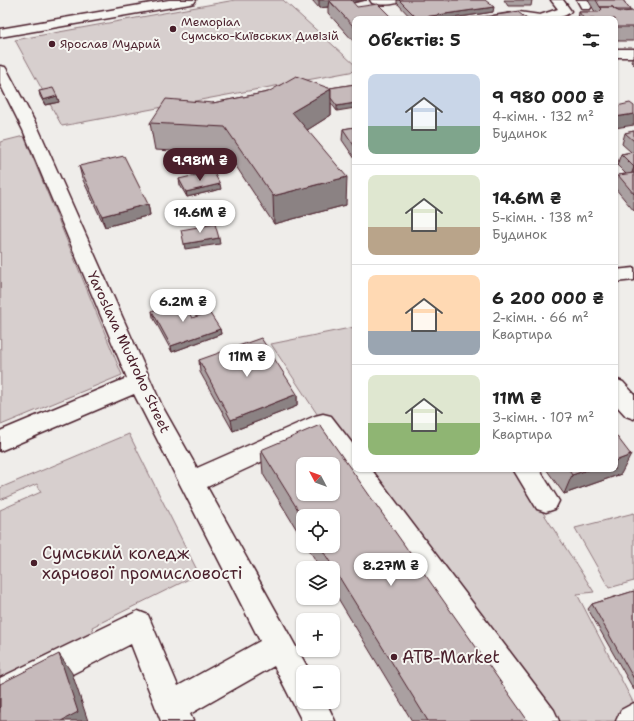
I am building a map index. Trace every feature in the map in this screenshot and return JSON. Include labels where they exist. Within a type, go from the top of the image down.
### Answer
[{"type":"street","points":[[0,33],[190,0]]},
{"type":"street","points":[[376,0],[394,0]]},
{"type":"street","points":[[550,16],[564,11],[557,0]]},
{"type":"street","points":[[618,53],[634,52]]},
{"type":"street","name":"Yaroslava Mudroho Street","points":[[0,70],[31,130],[151,407],[296,678]]},
{"type":"street","points":[[618,276],[634,274]]},
{"type":"street","points":[[0,441],[139,382]]},
{"type":"street","points":[[618,391],[634,410]]},
{"type":"street","points":[[192,482],[323,423],[352,462]]},
{"type":"street","points":[[359,472],[543,721]]},
{"type":"street","points":[[527,472],[546,501]]},
{"type":"street","points":[[0,694],[138,625],[174,714],[279,647]]},
{"type":"street","points":[[313,709],[319,721]]},
{"type":"shaded area","points":[[235,0],[283,0],[352,62],[352,72],[62,126],[15,40]]},
{"type":"shaded area","points":[[24,136],[122,375],[1,425],[0,142]]},
{"type":"shaded area","points":[[352,328],[352,462],[323,423],[271,344]]},
{"type":"shaded area","points":[[129,434],[199,574],[92,627],[95,636],[0,684],[0,510],[41,492],[37,484],[0,500],[0,488]]},
{"type":"shaded area","points":[[359,472],[517,472],[594,592],[577,594],[634,704],[632,721],[543,721]]},
{"type":"shaded area","points":[[634,513],[634,581],[609,588],[575,528]]},
{"type":"building","points":[[329,0],[351,0],[357,7],[378,4],[390,16],[352,16],[352,25]]},
{"type":"building","points":[[399,0],[485,0],[494,7],[431,16],[415,16]]},
{"type":"building","points":[[596,0],[623,0],[630,10],[617,10],[613,7],[600,7]]},
{"type":"building","points":[[600,7],[613,7],[620,12],[634,11],[634,27],[618,27],[618,16],[582,16],[579,12],[599,12],[602,9]]},
{"type":"building","points":[[518,12],[523,16],[489,16]]},
{"type":"building","points":[[296,76],[331,89],[292,112],[347,177],[273,196],[225,127],[150,123],[166,99],[213,103],[268,92]]},
{"type":"building","points":[[352,84],[352,104],[337,106],[331,98],[330,88]]},
{"type":"building","points":[[53,88],[57,96],[43,100],[39,91]]},
{"type":"building","points":[[630,103],[634,106],[634,114],[618,117],[618,106]]},
{"type":"building","points":[[352,128],[352,142],[343,129]]},
{"type":"building","points":[[634,131],[634,141],[625,133]]},
{"type":"building","points":[[634,152],[634,167],[621,154]]},
{"type":"building","points":[[124,156],[148,204],[102,216],[79,166]]},
{"type":"building","points":[[213,171],[220,184],[186,192],[179,179]]},
{"type":"building","points":[[634,173],[634,194],[618,175]]},
{"type":"building","points":[[215,224],[219,238],[184,244],[181,230]]},
{"type":"building","points":[[182,301],[192,318],[209,312],[220,329],[171,346],[152,311]]},
{"type":"building","points":[[261,338],[297,394],[231,420],[199,360]]},
{"type":"building","points":[[320,425],[528,721],[428,721],[340,578],[340,561],[329,561],[324,553],[340,553],[340,509],[297,509],[261,450]]},
{"type":"building","points":[[618,438],[631,455],[618,460]]},
{"type":"building","points":[[570,472],[581,472],[572,475]]},
{"type":"building","points":[[634,591],[634,679],[592,604]]},
{"type":"building","points":[[59,654],[78,712],[61,721],[0,721],[0,684]]},
{"type":"place","name":"Меморіал Сумсько-Київських Дивізій","points":[[173,29]]},
{"type":"place","name":"Ярослав Мудрий","points":[[52,44]]},
{"type":"place","name":"Сумський коледж харчової промисловості","points":[[34,563]]},
{"type":"place","name":"ATB-Market","points":[[394,657]]}]
